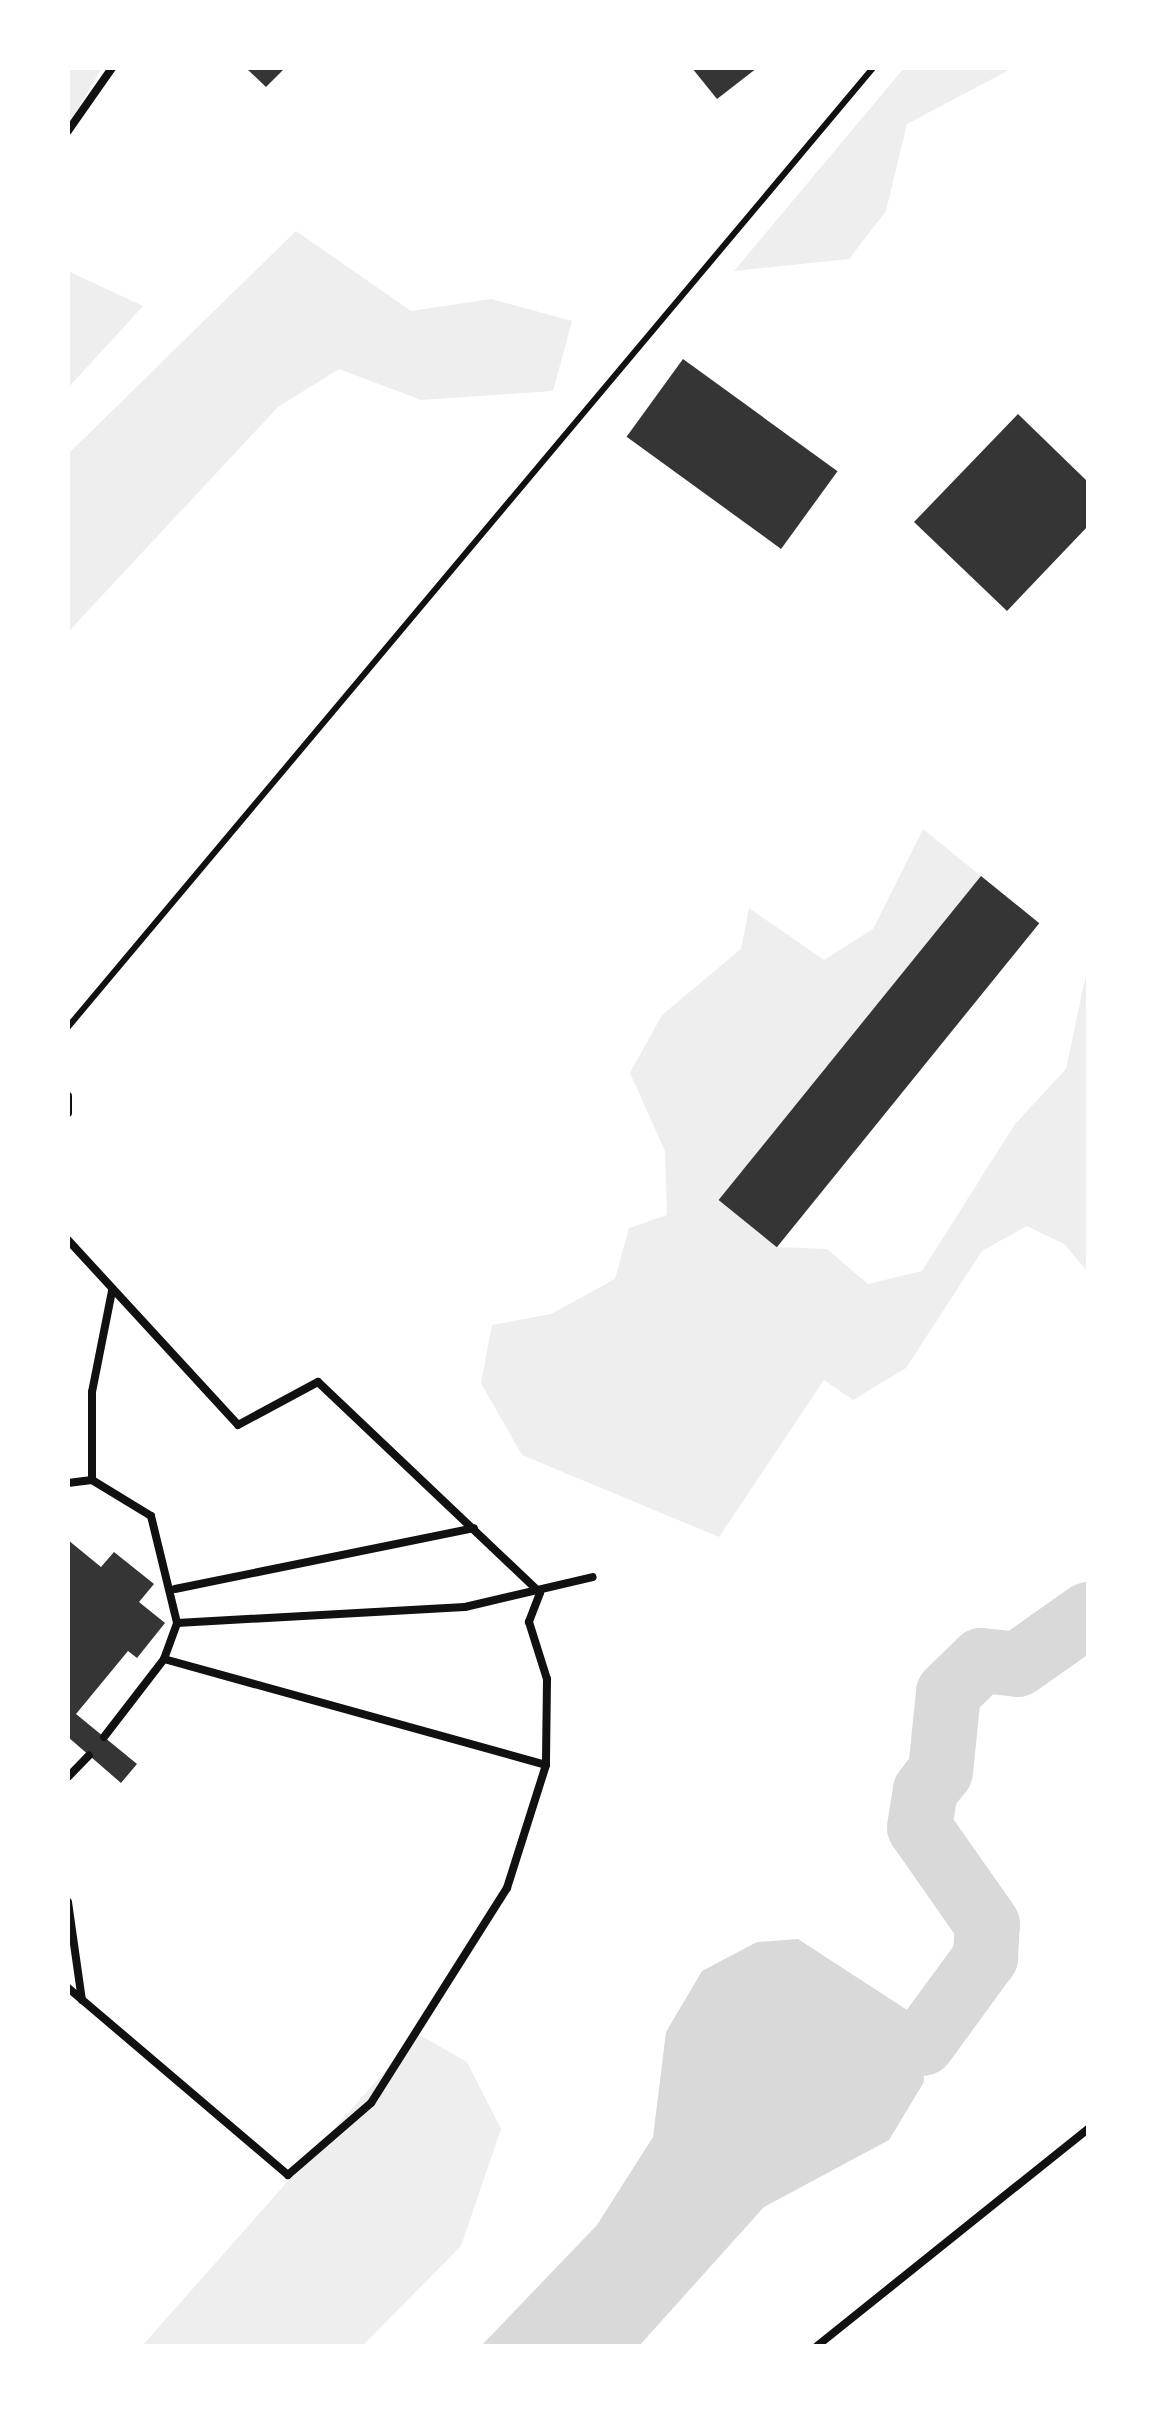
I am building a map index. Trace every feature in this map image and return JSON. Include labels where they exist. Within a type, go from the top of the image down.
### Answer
[{"type":"lane","points":[[68,131],[112,68]]},
{"type":"lane","points":[[68,1096],[68,1113]]},
{"type":"lane","points":[[68,1240],[238,1425],[318,1382],[540,1593]]},
{"type":"lane","points":[[92,1480],[92,1392],[112,1292]]},
{"type":"lane","points":[[68,1484],[92,1480],[151,1516],[175,1589],[177,1623],[164,1659],[104,1737]]},
{"type":"lane","points":[[175,1589],[474,1528]]},
{"type":"lane","points":[[177,1623],[464,1607],[540,1593],[593,1577]]},
{"type":"lane","points":[[68,1988],[288,2175],[370,2103],[466,1964],[507,1888],[546,1765],[547,1679],[530,1622],[540,1593]]},
{"type":"lane","points":[[164,1659],[546,1765]]},
{"type":"lane","points":[[68,1778],[88,1755]]},
{"type":"lane","points":[[68,1902],[82,2000]]},
{"type":"lane","points":[[817,2346],[1088,2129]]},
{"type":"path","points":[[68,1027],[874,68]]},
{"type":"shaded area","points":[[68,68],[102,68],[68,126]]},
{"type":"shaded area","points":[[904,68],[1013,68],[907,124],[886,211],[849,259],[734,271]]},
{"type":"shaded area","points":[[296,231],[411,311],[491,299],[572,321],[553,391],[421,400],[339,369],[278,407],[68,632],[68,454]]},
{"type":"shaded area","points":[[68,271],[143,306],[68,388]]},
{"type":"shaded area","points":[[923,829],[981,876],[719,1200],[777,1247],[827,1249],[868,1284],[922,1271],[1015,1124],[1066,1069],[1088,965],[1088,1272],[1064,1244],[1027,1226],[982,1251],[906,1368],[853,1400],[824,1380],[719,1537],[522,1455],[481,1383],[492,1325],[551,1314],[615,1279],[629,1228],[667,1215],[665,1151],[630,1073],[662,1015],[741,949],[749,908],[824,960],[873,929]]},
{"type":"shaded area","points":[[798,1939],[921,2019],[924,2082],[889,2140],[764,2207],[639,2346],[481,2346],[597,2225],[653,2137],[666,2032],[702,1971],[757,1942]]},
{"type":"shaded area","points":[[418,2034],[467,2062],[501,2129],[461,2246],[362,2346],[142,2346]]},
{"type":"building","points":[[246,68],[285,68],[266,87]]},
{"type":"building","points":[[692,68],[757,68],[717,99]]},
{"type":"building","points":[[683,359],[838,471],[781,549],[627,437]]},
{"type":"building","points":[[1018,414],[1088,482],[1088,526],[1007,611],[914,522]]},
{"type":"building","points":[[981,876],[1039,923],[777,1247],[719,1200]]},
{"type":"building","points":[[68,1540],[101,1567],[114,1552],[154,1584],[139,1602],[165,1623],[137,1658],[128,1651],[76,1714],[137,1764],[121,1783],[68,1737]]},
{"type":"waterway","points":[[922,2043],[985,1957],[987,1924],[919,1827],[925,1790],[940,1771],[948,1692],[981,1660],[1017,1664],[1088,1614]]}]
